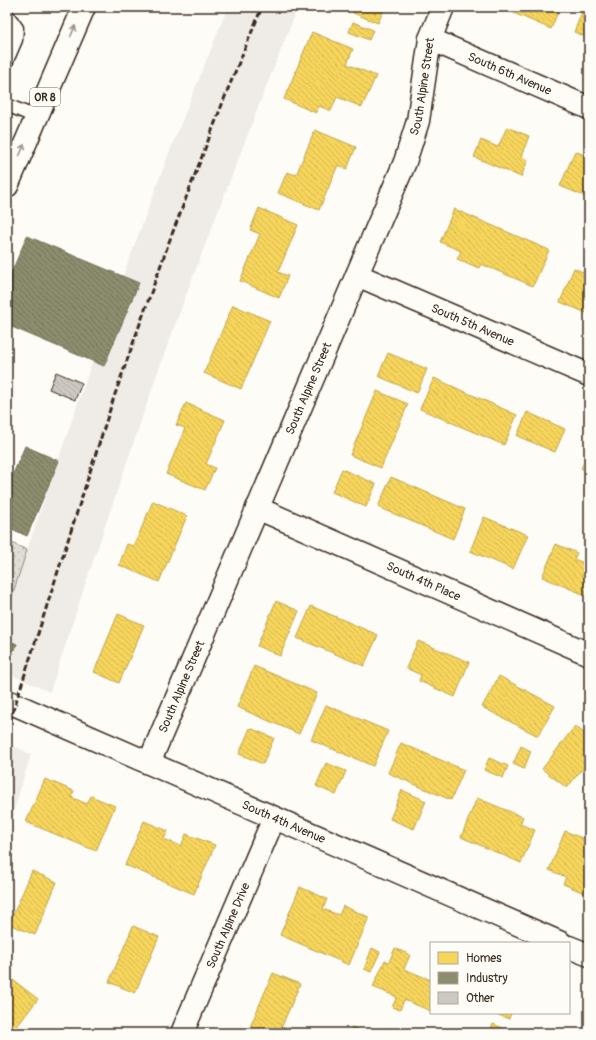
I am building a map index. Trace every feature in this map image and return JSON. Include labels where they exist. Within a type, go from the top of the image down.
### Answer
[{"type":"main road","name":"OR 8","points":[[7,186],[84,7]]},
{"type":"main road","name":"South Alpine Street","points":[[149,763],[404,162],[418,121],[430,38],[443,7]]},
{"type":"main road","name":"South 6th Avenue","points":[[430,38],[589,108]]},
{"type":"main road","name":"South 5th Avenue","points":[[357,275],[589,375]]},
{"type":"main road","name":"South 4th Place","points":[[258,508],[589,654]]},
{"type":"main road","name":"South 4th Avenue","points":[[7,701],[559,942]]},
{"type":"main road","name":"South Alpine Drive","points":[[182,1033],[274,818]]},
{"type":"main road","points":[[570,947],[589,955]]},
{"type":"lane","points":[[7,16],[17,28],[16,40],[7,60]]},
{"type":"lane","points":[[7,105],[36,117]]},
{"type":"shaded area","points":[[228,7],[298,7],[192,279],[157,374],[50,692],[7,673],[7,611],[108,316],[169,153]]},
{"type":"shaded area","points":[[7,541],[27,550],[7,611]]},
{"type":"shaded area","points":[[7,743],[31,754],[7,833]]},
{"type":"building: Homes","points":[[356,7],[385,7],[378,23],[353,13]]},
{"type":"building: Homes","points":[[510,7],[560,7],[551,29],[509,11]]},
{"type":"building: Homes","points":[[584,7],[589,7],[589,38],[574,32]]},
{"type":"building: Homes","points":[[353,22],[373,30],[369,40],[349,32]]},
{"type":"building: Homes","points":[[312,32],[353,49],[347,64],[376,76],[362,107],[337,97],[331,111],[319,106],[316,113],[284,99]]},
{"type":"building: Homes","points":[[507,127],[529,136],[521,157],[528,160],[521,177],[474,157],[481,140],[498,147]]},
{"type":"building: Homes","points":[[315,130],[356,147],[347,169],[338,165],[319,210],[278,193],[287,172],[296,175]]},
{"type":"building: Homes","points":[[575,151],[589,157],[589,198],[560,186]]},
{"type":"building: Homes","points":[[259,208],[298,225],[278,272],[288,276],[279,298],[240,281],[260,234],[250,230]]},
{"type":"building: Homes","points":[[454,209],[549,250],[533,286],[481,264],[479,268],[457,259],[461,251],[440,242]]},
{"type":"building: Homes","points":[[574,268],[589,275],[589,314],[560,302]]},
{"type":"building: Homes","points":[[233,305],[270,321],[241,389],[204,373]]},
{"type":"building: Homes","points":[[388,353],[427,369],[417,393],[378,376]]},
{"type":"building: Homes","points":[[434,378],[517,415],[504,445],[420,409]]},
{"type":"building: Homes","points":[[377,391],[408,404],[381,468],[350,455]]},
{"type":"building: Homes","points":[[186,403],[225,420],[206,464],[215,468],[205,490],[166,474],[185,428],[176,425]]},
{"type":"building: Homes","points":[[527,412],[565,429],[555,452],[517,436]]},
{"type":"building: Homes","points":[[589,454],[589,473],[581,468]]},
{"type":"building: Homes","points":[[342,469],[376,484],[366,507],[332,492]]},
{"type":"building: Homes","points":[[391,477],[465,509],[453,539],[378,507]]},
{"type":"building: Homes","points":[[153,501],[187,516],[159,582],[119,565],[127,544],[134,546]]},
{"type":"building: Homes","points":[[484,517],[528,535],[513,569],[470,551]]},
{"type":"building: Homes","points":[[556,544],[577,553],[574,559],[589,565],[589,585],[585,595],[542,577]]},
{"type":"building: Homes","points":[[276,601],[299,611],[280,656],[257,646]]},
{"type":"building: Homes","points":[[311,606],[378,635],[364,666],[297,638]]},
{"type":"building: Homes","points":[[118,614],[144,625],[119,683],[94,672]]},
{"type":"building: Homes","points":[[418,641],[469,662],[455,697],[419,681],[421,675],[406,668]]},
{"type":"building: Homes","points":[[254,666],[317,693],[299,734],[237,707]]},
{"type":"building: Homes","points":[[499,676],[555,706],[538,736],[482,707]]},
{"type":"building: Homes","points":[[326,705],[388,731],[373,766],[311,740]]},
{"type":"building: Homes","points":[[575,726],[589,737],[589,776],[581,770],[567,788],[542,769]]},
{"type":"building: Homes","points":[[250,728],[274,738],[263,764],[239,754]]},
{"type":"building: Homes","points":[[401,743],[464,770],[451,800],[388,773]]},
{"type":"building: Homes","points":[[521,746],[531,751],[524,769],[513,764]]},
{"type":"building: Homes","points":[[489,758],[508,766],[503,778],[484,770]]},
{"type":"building: Homes","points":[[326,763],[346,771],[336,795],[316,786]]},
{"type":"building: Homes","points":[[45,779],[74,791],[71,797],[87,804],[91,796],[115,806],[96,851],[26,822]]},
{"type":"building: Homes","points":[[402,790],[426,801],[414,829],[390,819]]},
{"type":"building: Homes","points":[[477,798],[523,817],[520,824],[535,830],[521,863],[461,837]]},
{"type":"building: Homes","points":[[144,821],[168,831],[164,839],[181,846],[186,834],[215,845],[194,894],[125,865]]},
{"type":"building: Homes","points":[[565,831],[589,841],[589,895],[563,884],[566,877],[549,870]]},
{"type":"building: Homes","points":[[32,871],[57,882],[35,935],[9,924]]},
{"type":"building: Homes","points":[[300,887],[327,899],[323,909],[339,915],[343,906],[369,917],[349,965],[280,935]]},
{"type":"building: Homes","points":[[133,926],[159,937],[135,993],[109,982]]},
{"type":"building: Homes","points":[[372,948],[380,952],[371,972],[364,969]]},
{"type":"building: Homes","points":[[395,948],[410,955],[404,969],[430,980],[430,1011],[404,1000],[400,1010],[392,1007],[397,997],[373,987],[385,960],[389,962]]},
{"type":"building: Homes","points":[[273,973],[300,984],[279,1033],[265,1033],[250,1027]]},
{"type":"building: Homes","points":[[9,977],[38,999],[12,1033],[7,1033],[7,980]]},
{"type":"building: Homes","points":[[496,1014],[511,1014],[509,1019]]},
{"type":"building: Homes","points":[[493,1024],[514,1033],[489,1033]]},
{"type":"building: Homes","points":[[352,1027],[365,1033],[349,1033]]},
{"type":"building: Industry","points":[[27,236],[139,283],[104,366],[7,325],[7,283]]},
{"type":"building: Industry","points":[[25,446],[59,461],[27,536],[7,527],[7,488]]},
{"type":"building: Industry","points":[[10,641],[17,644],[15,650],[8,648]]},
{"type":"building: Other","points":[[56,372],[82,383],[75,400],[49,389]]},
{"type":"railway","points":[[7,730],[114,397],[169,242],[228,89],[262,7]]}]
